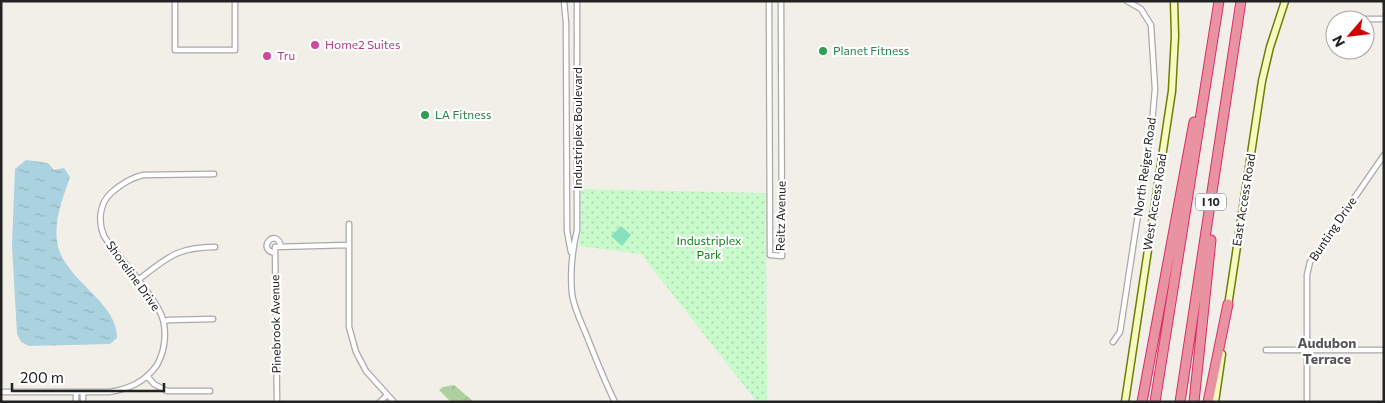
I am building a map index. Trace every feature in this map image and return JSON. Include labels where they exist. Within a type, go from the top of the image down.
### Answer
[{"type":"highway","name":"I 10","points":[[1155,402],[1219,1]]},
{"type":"highway","name":"I 10","points":[[1180,402],[1241,1]]},
{"type":"highway","points":[[1142,402],[1196,108],[1210,59]]},
{"type":"highway","points":[[1194,402],[1219,150]]},
{"type":"highway","points":[[1208,402],[1228,304]]},
{"type":"main road","name":"West Access Road","points":[[1125,402],[1172,91],[1175,36],[1174,1]]},
{"type":"main road","name":"East Access Road","points":[[1215,402],[1262,81],[1270,47],[1285,1]]},
{"type":"street","points":[[175,1],[175,50],[235,50],[235,1]]},
{"type":"street","name":"Industriplex Boulevard","points":[[564,1],[566,22],[567,231],[572,254]]},
{"type":"street","name":"Industriplex Boulevard","points":[[577,1],[577,230],[572,254],[571,273],[574,303],[598,365],[615,402]]},
{"type":"street","name":"Reitz Avenue","points":[[769,1],[770,255],[782,256],[781,1]]},
{"type":"street","name":"North Reiger Road","points":[[1113,342],[1120,332],[1151,132],[1155,89],[1151,25],[1141,10],[1127,1]]},
{"type":"street","name":"Bunting Drive","points":[[1307,402],[1307,275],[1310,262],[1384,155]]},
{"type":"street","name":"Shoreline Drive","points":[[1,392],[109,392],[131,387],[147,376],[163,351],[165,341],[164,321],[160,311],[105,237],[101,226],[100,214],[102,204],[107,197],[127,180],[144,175],[214,174]]},
{"type":"street","points":[[348,224],[350,327],[356,352],[366,371],[394,402]]},
{"type":"street","name":"Pinebrook Avenue","points":[[277,402],[277,249],[348,245]]},
{"type":"street","points":[[138,280],[173,254],[185,249],[214,247]]},
{"type":"street","points":[[164,321],[213,319]]},
{"type":"street","points":[[1266,350],[1384,350]]},
{"type":"street","points":[[147,376],[160,388],[167,391],[210,391]]},
{"type":"street","points":[[76,392],[76,402]]},
{"type":"street","points":[[83,392],[83,402]]},
{"type":"street","points":[[380,402],[387,395]]},
{"type":"green space","name":"Industriplex Park","points":[[581,189],[766,193],[767,402],[757,402],[641,254],[579,246]]},
{"type":"green space","points":[[621,226],[631,235],[622,246],[611,236]]},
{"type":"green space","points":[[454,385],[474,402],[451,402],[439,390],[443,387]]},
{"type":"water","points":[[26,160],[48,163],[54,170],[64,168],[70,177],[58,217],[57,241],[61,255],[69,267],[109,313],[115,325],[117,338],[110,344],[29,346],[21,342],[17,334],[12,245],[15,169]]},
{"type":"place","name":"Home2 Suites","points":[[315,45]]},
{"type":"place","name":"Planet Fitness","points":[[823,51]]},
{"type":"place","name":"Tru","points":[[267,56]]},
{"type":"place","name":"LA Fitness","points":[[425,115]]},
{"type":"district","name":"Audubon Terrace","points":[[1327,352]]}]
